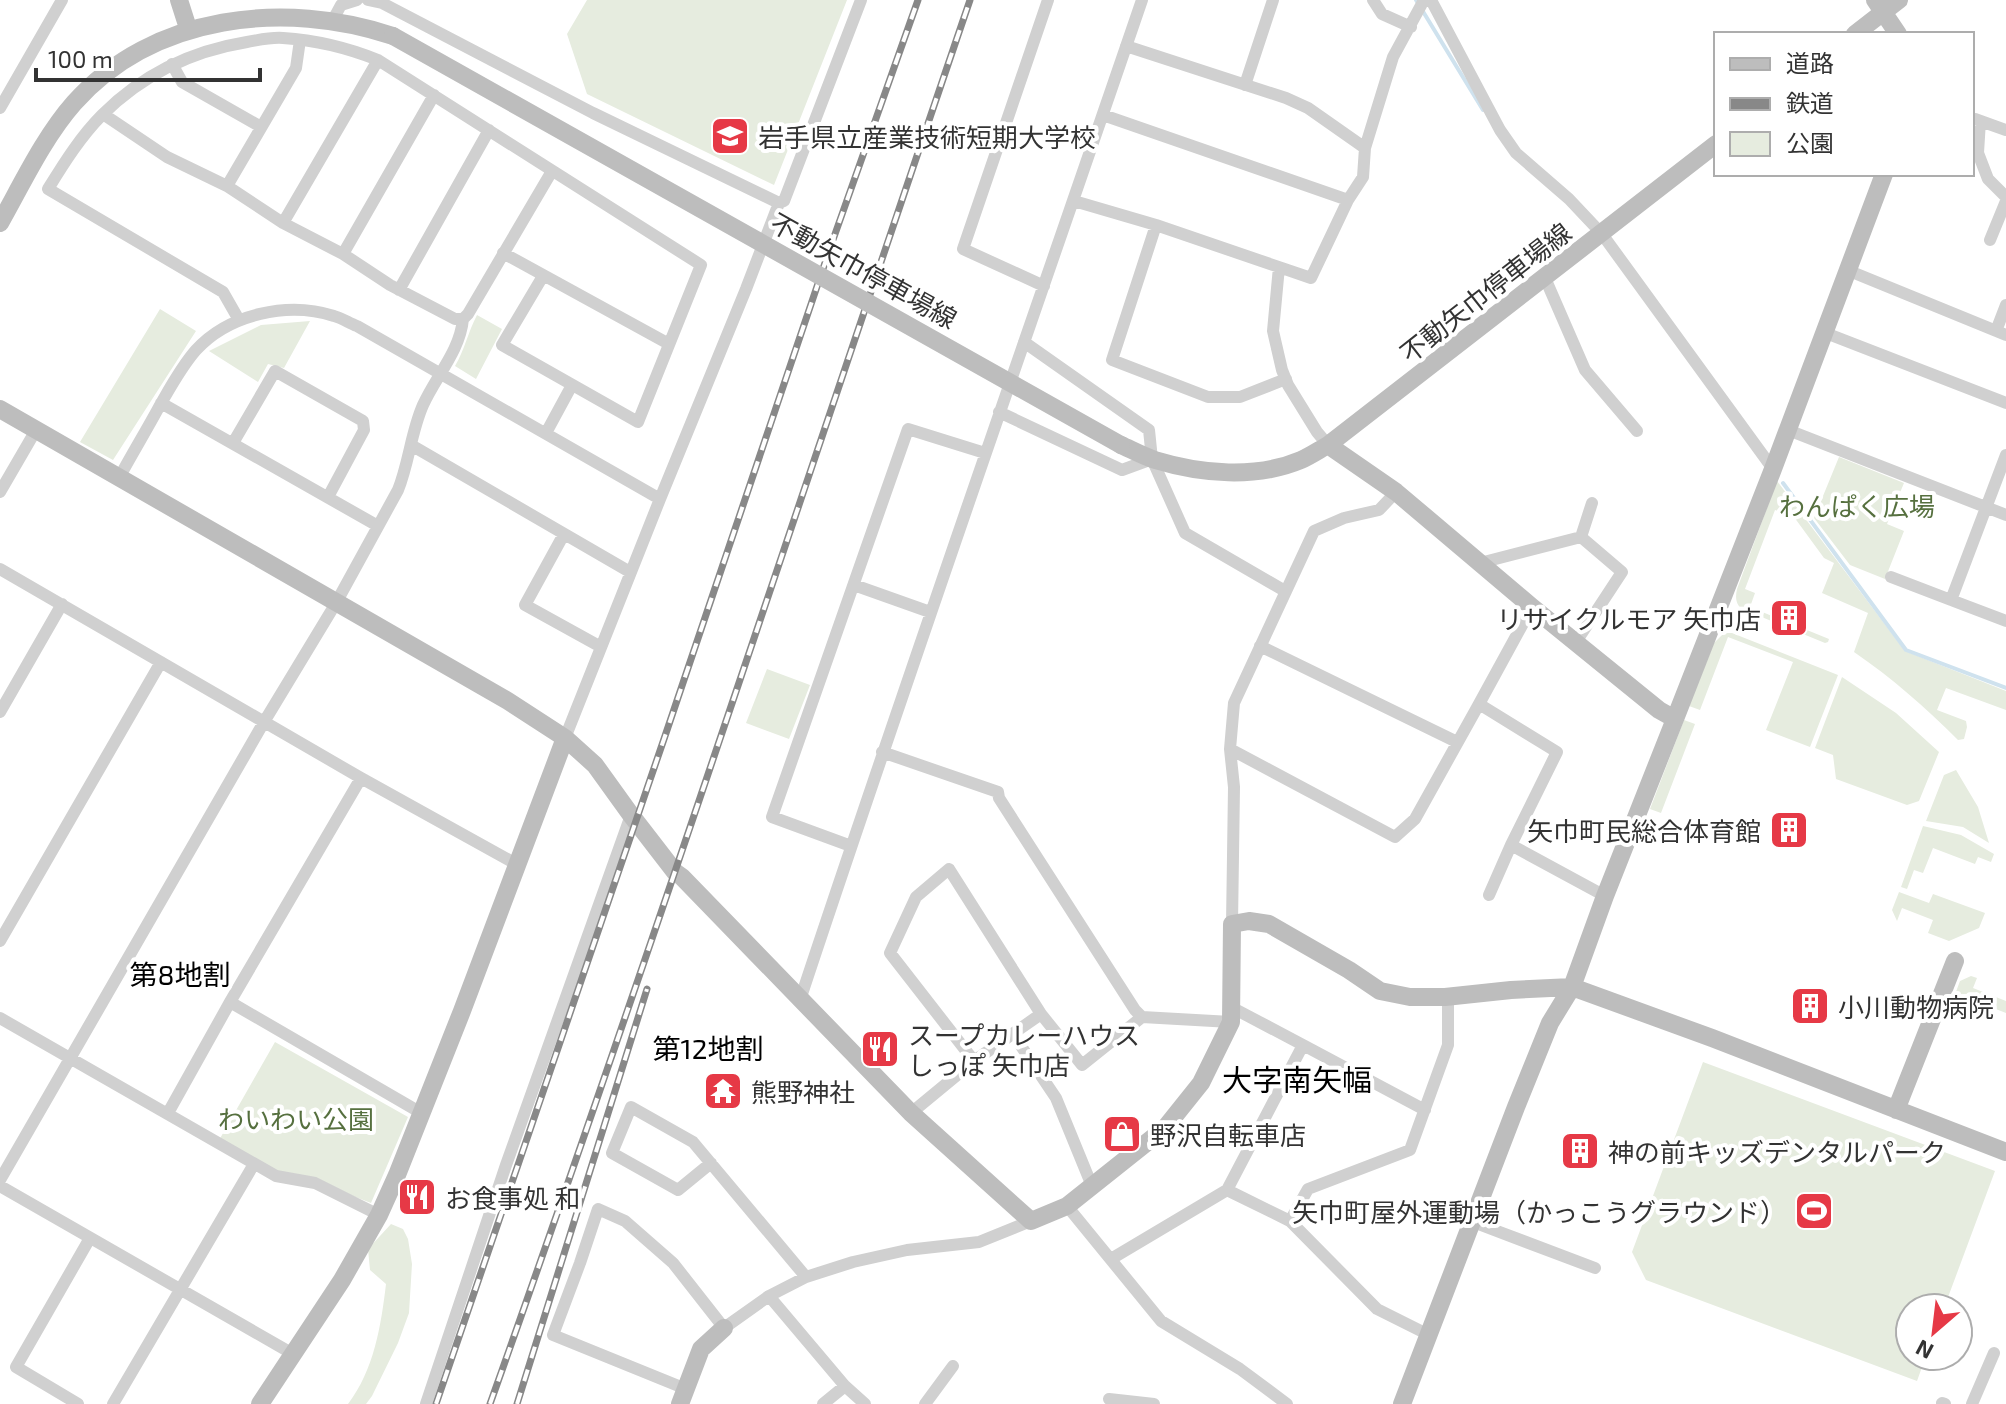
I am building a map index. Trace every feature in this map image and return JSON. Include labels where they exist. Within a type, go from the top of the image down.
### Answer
[{"type":"street","points":[[179,0],[187,25]]},
{"type":"street","points":[[335,16],[341,5],[357,0]]},
{"type":"street","points":[[368,0],[382,3],[593,113],[779,203]]},
{"type":"street","points":[[260,1404],[342,1280],[379,1215],[423,1114],[630,572],[779,203],[784,201],[861,0]]},
{"type":"street","points":[[1044,286],[963,249],[1048,0]]},
{"type":"street","points":[[800,1000],[882,752],[1142,0]]},
{"type":"street","points":[[1245,85],[1273,0]]},
{"type":"street","points":[[1373,0],[1382,14],[1411,27]]},
{"type":"street","points":[[1431,0],[1500,130],[1516,153],[1569,199],[1602,234],[1773,469]]},
{"type":"street","points":[[1857,32],[1879,6],[1899,0]]},
{"type":"street","points":[[0,108],[59,1]]},
{"type":"street","points":[[1074,201],[1156,225],[1311,278],[1348,200],[1363,177],[1365,148],[1393,57],[1422,5]]},
{"type":"street","points":[[1879,6],[1897,32]]},
{"type":"street","name":"不動矢巾停車場線","points":[[0,223],[62,118],[118,61],[187,25],[230,13],[286,9],[335,16],[366,24],[393,36],[1121,445],[1152,459],[1228,472],[1263,470],[1299,460],[1328,445],[1714,146]]},
{"type":"street","points":[[239,320],[223,292],[48,189],[103,114],[152,74],[206,50],[234,44],[281,38],[300,40],[344,48],[378,60],[701,265],[638,422],[502,345],[543,276]]},
{"type":"street","points":[[227,186],[296,68],[300,40]]},
{"type":"street","points":[[1126,46],[1286,98],[1308,108],[1365,148]]},
{"type":"street","points":[[283,223],[378,60]]},
{"type":"street","points":[[172,64],[182,82],[261,127]]},
{"type":"street","points":[[343,254],[434,95]]},
{"type":"street","points":[[103,114],[167,157],[227,186],[283,223],[343,254],[399,290],[455,319],[463,319]]},
{"type":"street","points":[[1103,115],[1348,200]]},
{"type":"street","points":[[1990,240],[2006,199],[1988,179],[1978,153],[1976,119],[2006,130]]},
{"type":"street","points":[[399,290],[489,130]]},
{"type":"street","points":[[293,1354],[0,1183],[378,526],[404,474],[423,405],[462,333],[463,319],[552,171]]},
{"type":"street","points":[[1402,1404],[1550,1023],[1572,987],[1883,176]]},
{"type":"street","points":[[1156,225],[1112,360],[1208,397],[1240,397],[1286,379]]},
{"type":"street","points":[[503,253],[669,344]]},
{"type":"street","points":[[1279,267],[1273,331],[1286,379],[1328,445],[1396,492],[1532,607],[1659,710],[1675,719]]},
{"type":"street","points":[[1847,270],[2001,333],[2006,305]]},
{"type":"street","points":[[1545,278],[1585,370],[1637,431]]},
{"type":"street","points":[[119,478],[161,403],[198,348],[239,320],[285,310],[333,316],[357,326],[660,499]]},
{"type":"street","points":[[1823,332],[2006,403]]},
{"type":"street","points":[[1024,342],[1149,430],[1152,459],[1185,533],[1285,591]]},
{"type":"street","points":[[233,443],[275,371],[363,421],[364,430],[328,497]]},
{"type":"street","points":[[546,433],[572,385]]},
{"type":"street","points":[[161,403],[378,526]]},
{"type":"street","points":[[0,409],[508,701],[565,738],[595,765],[675,872],[911,1113],[1031,1221]]},
{"type":"street","points":[[999,412],[1122,470],[1152,459]]},
{"type":"street","points":[[851,846],[772,817],[908,429],[985,453]]},
{"type":"street","points":[[0,492],[36,430]]},
{"type":"street","points":[[1788,430],[2006,515]]},
{"type":"street","points":[[411,445],[630,572]]},
{"type":"street","points":[[1951,600],[2006,455]]},
{"type":"street","points":[[724,1328],[673,1263],[625,1221],[598,1209],[553,1335],[683,1396],[701,1349],[724,1328],[769,1296],[806,1277],[853,1262],[907,1250],[979,1242],[1067,1206],[1165,1128],[1201,1083],[1231,1014],[1234,787],[1230,749],[1234,703],[1314,531],[1344,518],[1379,510],[1396,492]]},
{"type":"street","points":[[1581,537],[1592,503]]},
{"type":"street","points":[[564,534],[525,605],[601,647]]},
{"type":"street","points":[[1480,563],[1581,537]]},
{"type":"street","points":[[1576,642],[1622,572],[1581,537]]},
{"type":"street","points":[[0,569],[518,865]]},
{"type":"street","points":[[1891,577],[2006,621]]},
{"type":"street","points":[[854,585],[930,612]]},
{"type":"street","points":[[0,712],[62,604]]},
{"type":"street","points":[[1230,749],[1395,837],[1415,819],[1532,607]]},
{"type":"street","points":[[1260,646],[1457,742]]},
{"type":"street","points":[[0,941],[161,662]]},
{"type":"street","points":[[1479,704],[1557,752],[1489,895]]},
{"type":"street","points":[[882,752],[998,792],[1126,997],[1142,1017]]},
{"type":"street","points":[[168,1113],[361,778]]},
{"type":"street","points":[[426,1404],[506,1165],[631,815]]},
{"type":"street","points":[[1511,845],[1605,896]]},
{"type":"street","points":[[974,1061],[890,953],[916,897],[949,869],[1041,1014],[1082,1065],[1142,1017],[1231,1014],[1303,1045],[1425,1110]]},
{"type":"street","points":[[1232,924],[1249,921],[1269,924],[1380,991],[1410,997],[1572,987],[2006,1152]]},
{"type":"street","points":[[1896,1110],[1955,961]]},
{"type":"street","points":[[1290,1221],[1308,1189],[1410,1150],[1448,1045],[1448,996]]},
{"type":"street","points":[[230,1002],[423,1114]]},
{"type":"street","points":[[911,1113],[974,1061],[1041,1014]]},
{"type":"street","points":[[0,1018],[276,1176],[315,1183],[379,1215]]},
{"type":"street","points":[[1111,1259],[1227,1190],[1303,1045]]},
{"type":"street","points":[[1021,1046],[1056,1098],[1092,1186]]},
{"type":"street","points":[[711,1163],[678,1190],[612,1153],[631,1107],[693,1142],[711,1163],[806,1277]]},
{"type":"street","points":[[113,1404],[254,1164]]},
{"type":"street","points":[[1227,1190],[1290,1221],[1377,1309],[1429,1335]]},
{"type":"street","points":[[1067,1206],[1161,1321],[1240,1369],[1287,1404]]},
{"type":"street","points":[[1473,1222],[1595,1268]]},
{"type":"street","points":[[78,1404],[16,1367],[90,1238]]},
{"type":"street","points":[[769,1296],[845,1386],[865,1404]]},
{"type":"street","points":[[1972,1404],[1994,1353]]},
{"type":"street","points":[[925,1404],[953,1366]]},
{"type":"street","points":[[823,1404],[845,1386]]},
{"type":"street","points":[[1109,1399],[1154,1404]]},
{"type":"green space","name":"岩手県立産業技術短期大学校","points":[[587,0],[847,0],[774,185],[587,94],[567,34]]},
{"type":"green space","points":[[160,309],[196,331],[113,460],[80,442]]},
{"type":"green space","points":[[477,315],[502,329],[476,379],[455,366]]},
{"type":"green space","points":[[310,321],[284,368],[268,364],[258,382],[209,351],[261,325]]},
{"type":"green space","name":"わんぱく広場","points":[[1839,457],[1904,483],[1887,524],[1904,531],[1885,579],[1850,565],[1814,518]]},
{"type":"green space","points":[[1777,481],[1905,651],[2006,691],[2006,710],[1946,688],[1937,710],[1966,721],[1964,739],[1958,740],[1908,693],[1854,652],[1868,613],[1822,593],[1834,563],[1824,558],[1794,517],[1775,510],[1745,589],[1755,593],[1750,607],[1829,639],[1828,642],[1740,607],[1736,600],[1737,589]]},
{"type":"green space","points":[[1724,633],[1732,633],[1838,675],[1810,747],[1766,730],[1793,662],[1728,637],[1700,710],[1689,706],[1714,643]]},
{"type":"green space","points":[[767,669],[810,685],[789,739],[746,723]]},
{"type":"green space","points":[[1842,677],[1896,713],[1939,752],[1919,801],[1907,805],[1836,779],[1833,755],[1815,748]]},
{"type":"green space","points":[[1684,720],[1695,724],[1661,813],[1650,809]]},
{"type":"green space","points":[[1956,770],[1978,807],[1989,843],[1963,827],[1926,821],[1944,775]]},
{"type":"green space","points":[[1923,826],[1961,835],[1994,854],[1991,862],[1978,857],[1975,864],[1933,848],[1923,873],[1914,870],[1907,889],[1901,887]]},
{"type":"green space","points":[[1899,892],[1929,903],[1933,894],[1985,913],[1979,928],[1949,941],[1928,933],[1933,920],[1902,908],[1897,921],[1892,910]]},
{"type":"green space","points":[[1971,976],[1977,978],[1973,988],[2006,1001],[2006,1013],[1965,997],[1956,1020],[1947,1016],[1960,981]]},
{"type":"green space","name":"わいわい公園","points":[[275,1042],[408,1117],[371,1203],[296,1174],[279,1172],[218,1142]]},
{"type":"green space","name":"矢巾町屋外運動場（かっこうグラウンド）","points":[[1703,1062],[1995,1171],[1950,1292],[1894,1292],[1894,1372],[1920,1372],[1917,1381],[1646,1280],[1632,1252]]},
{"type":"green space","points":[[391,1224],[403,1229],[408,1239],[412,1264],[409,1313],[372,1396],[366,1404],[348,1404],[370,1362],[384,1300],[386,1284],[370,1270],[368,1249]]},
{"type":"waterway","points":[[1416,0],[1483,110]]},
{"type":"waterway","points":[[1783,483],[1906,650],[2006,688]]},
{"type":"railway","points":[[436,1404],[829,251],[918,0]]},
{"type":"railway","points":[[490,1404],[673,878],[970,0]]},
{"type":"railway","points":[[517,1404],[647,989]]},
{"type":"place","name":"岩手県立産業技術短期大学校","points":[[730,136]]},
{"type":"place","name":"リサイクルモア 矢巾店","points":[[1789,618]]},
{"type":"place","name":"矢巾町民総合体育館","points":[[1789,830]]},
{"type":"place","name":"小川動物病院","points":[[1810,1006]]},
{"type":"place","name":"スープカレーハウス しっぽ 矢巾店","points":[[880,1049]]},
{"type":"place","name":"熊野神社","points":[[723,1091]]},
{"type":"place","name":"野沢自転車店","points":[[1122,1134]]},
{"type":"place","name":"神の前キッズデンタルパーク","points":[[1580,1151]]},
{"type":"place","name":"お食事処 和","points":[[417,1197]]},
{"type":"place","name":"矢巾町屋外運動場（かっこうグラウンド）","points":[[1814,1211]]},
{"type":"district","name":"第8地割","points":[[180,974]]},
{"type":"district","name":"第12地割","points":[[708,1048]]},
{"type":"district","name":"大字南矢幅","points":[[1297,1079]]}]
